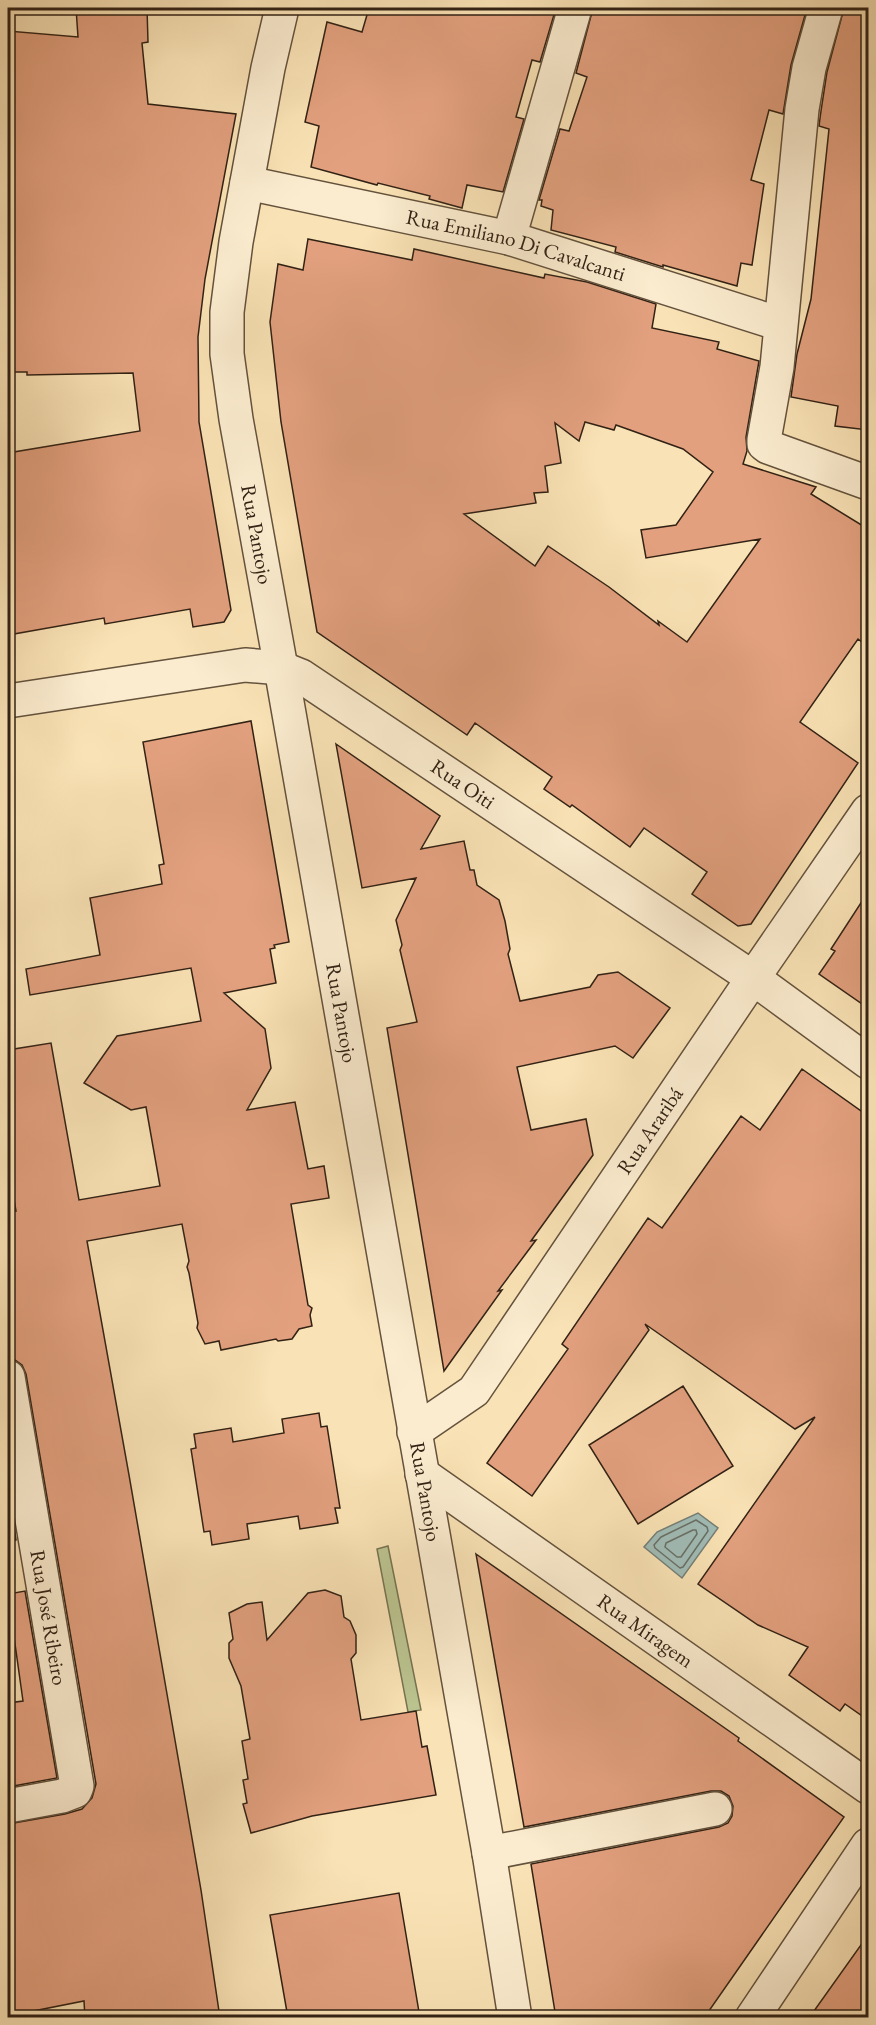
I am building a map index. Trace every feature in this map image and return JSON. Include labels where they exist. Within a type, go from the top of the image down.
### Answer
[{"type":"street","name":"Rua Pantojo","points":[[282,8],[268,68],[236,242],[227,312],[227,354],[236,419],[489,1853],[515,2018]]},
{"type":"street","points":[[509,238],[575,8]]},
{"type":"street","points":[[826,8],[809,68],[802,109],[777,367],[764,444],[868,483]]},
{"type":"street","name":"Rua Emiliano Di Cavalcanti","points":[[248,183],[509,238],[780,324]]},
{"type":"street","name":"Rua Oiti","points":[[8,701],[245,665],[281,668],[301,676],[753,978],[868,1062]]},
{"type":"street","name":"Rua Araribá","points":[[414,1432],[474,1391],[868,811]]},
{"type":"street","name":"Rua José Ribeiro","points":[[8,1377],[77,1786],[75,1791],[62,1796],[8,1806]]},
{"type":"street","name":"Rua Miragem","points":[[422,1474],[868,1787]]},
{"type":"street","points":[[489,1853],[715,1809]]},
{"type":"street","points":[[752,2018],[868,1845]]},
{"type":"green space","points":[[388,1546],[421,1710],[408,1712],[377,1549]]},
{"type":"water","points":[[698,1513],[718,1528],[682,1578],[644,1547],[657,1532]]},
{"type":"building","points":[[76,8],[147,8],[148,42],[142,43],[148,104],[236,114],[205,279],[198,337],[199,422],[231,610],[224,622],[193,627],[190,609],[105,624],[104,618],[8,635],[8,453],[140,431],[133,373],[27,375],[27,372],[8,372],[8,31],[78,37]]},
{"type":"building","points":[[369,8],[556,8],[540,62],[532,60],[516,117],[524,119],[503,192],[467,185],[462,208],[429,199],[430,196],[378,183],[377,185],[311,167],[319,126],[305,122],[327,22],[362,32]]},
{"type":"building","points":[[593,8],[807,8],[791,65],[783,114],[769,110],[751,180],[764,184],[752,265],[741,263],[737,286],[663,265],[663,267],[615,252],[616,247],[551,230],[553,210],[541,206],[542,200],[539,200],[560,129],[569,131],[587,77],[576,73]]},
{"type":"building","points":[[844,8],[868,8],[868,430],[835,426],[838,406],[791,397],[797,354],[811,299],[829,129],[819,126],[821,111],[827,72]]},
{"type":"building","points":[[308,239],[412,260],[414,249],[544,278],[545,274],[587,282],[656,304],[652,328],[719,342],[717,349],[759,361],[746,437],[747,451],[743,464],[816,487],[811,494],[868,529],[868,647],[858,639],[800,722],[858,763],[751,924],[738,926],[692,894],[707,872],[644,828],[630,847],[572,805],[570,807],[544,789],[552,777],[475,723],[467,735],[317,632],[281,422],[270,322],[278,264],[303,270]],"holes":[[[585,422],[614,430],[616,425],[683,449],[713,472],[676,525],[641,530],[646,558],[760,539],[687,642],[658,621],[659,625],[609,587],[548,546],[535,566],[464,514],[536,503],[534,493],[548,492],[545,466],[561,463],[555,423],[579,441]]]},
{"type":"building","points":[[251,721],[289,942],[274,945],[275,948],[270,949],[276,983],[224,993],[265,1029],[271,1068],[247,1110],[295,1102],[308,1169],[324,1166],[329,1198],[291,1204],[308,1305],[312,1308],[310,1315],[312,1326],[299,1329],[292,1339],[278,1341],[276,1339],[221,1350],[219,1341],[205,1344],[197,1328],[182,1224],[87,1241],[201,1890],[220,2018],[85,2018],[84,2001],[8,2016],[8,1824],[82,1809],[92,1798],[96,1784],[26,1374],[22,1365],[15,1360],[8,1359],[8,1212],[16,1211],[8,1163],[8,1050],[51,1043],[79,1200],[160,1186],[146,1107],[131,1110],[84,1083],[117,1036],[201,1021],[191,968],[30,995],[26,969],[100,955],[90,898],[162,884],[159,865],[164,864],[143,742]]},
{"type":"building","points":[[336,744],[440,816],[421,849],[464,841],[470,870],[474,870],[477,885],[499,900],[510,949],[508,954],[520,1001],[590,987],[598,975],[618,972],[670,1008],[633,1058],[615,1046],[517,1067],[531,1130],[586,1119],[593,1155],[531,1241],[536,1240],[444,1371],[387,1028],[417,1022],[400,950],[402,945],[396,920],[416,878],[362,888]]},
{"type":"building","points":[[868,892],[868,1008],[819,974],[835,951],[831,949]]},
{"type":"building","points":[[802,1069],[868,1116],[868,1720],[845,1704],[840,1711],[789,1675],[808,1647],[758,1625],[698,1584],[815,1417],[795,1429],[645,1324],[649,1330],[532,1496],[487,1463],[568,1349],[562,1344],[648,1218],[662,1228],[741,1116],[760,1130]]},
{"type":"building","points":[[683,1386],[733,1466],[638,1524],[589,1445]]},
{"type":"building","points":[[319,1413],[321,1427],[327,1426],[340,1508],[335,1508],[338,1523],[300,1529],[298,1516],[247,1524],[249,1539],[212,1545],[210,1531],[204,1532],[191,1449],[196,1448],[194,1434],[231,1428],[233,1442],[284,1433],[282,1419]]},
{"type":"building","points":[[8,1487],[16,1540],[8,1542]]},
{"type":"building","points":[[476,1554],[739,1738],[738,1741],[844,1817],[704,2018],[556,2018],[531,1864],[719,1827],[728,1823],[732,1816],[733,1806],[729,1796],[721,1791],[711,1791],[524,1827]]},
{"type":"building","points":[[325,1590],[341,1596],[344,1617],[350,1621],[356,1635],[356,1653],[351,1659],[361,1720],[416,1711],[422,1747],[427,1746],[436,1795],[312,1816],[251,1833],[243,1804],[247,1803],[243,1780],[248,1779],[242,1741],[250,1739],[241,1686],[229,1658],[229,1643],[233,1639],[229,1613],[247,1604],[262,1602],[267,1640],[308,1593]]},
{"type":"building","points":[[25,1591],[57,1778],[8,1787],[8,1703],[23,1701],[8,1594]]},
{"type":"building","points":[[399,1893],[420,2018],[288,2018],[270,1915]]},
{"type":"building","points":[[868,1935],[868,2018],[809,2018]]}]
